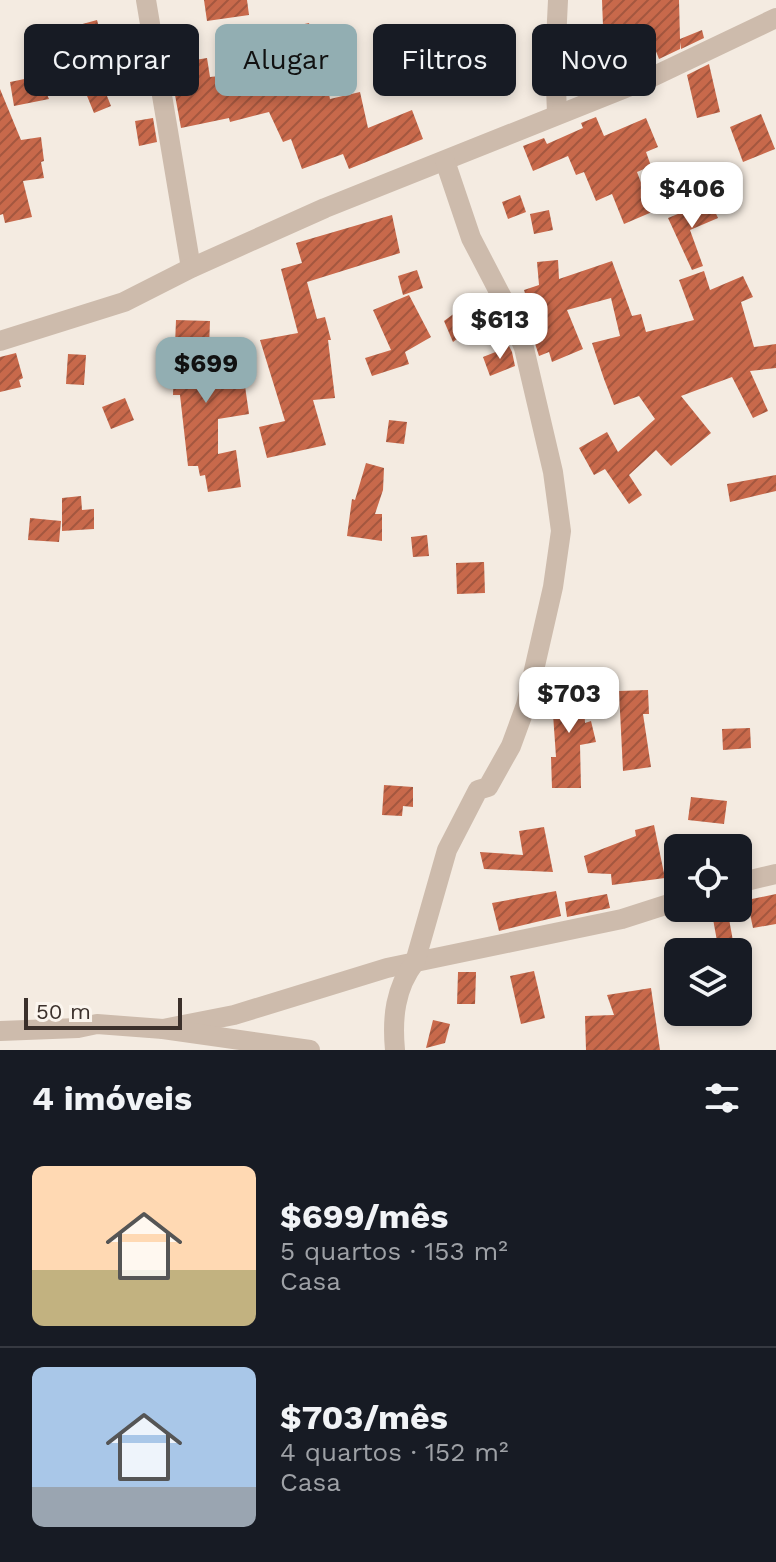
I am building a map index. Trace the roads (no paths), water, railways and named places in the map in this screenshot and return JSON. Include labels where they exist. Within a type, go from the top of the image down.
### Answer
[{"type":"street","points":[[146,0],[191,268]]},
{"type":"street","points":[[557,113],[555,62],[558,0]]},
{"type":"street","points":[[0,341],[124,302],[191,268],[325,208],[648,79],[774,25]]},
{"type":"street","points":[[395,1050],[393,1014],[406,974],[415,962],[436,884],[455,830],[478,790],[488,787],[494,777],[511,746],[526,705],[553,587],[561,531],[553,472],[524,348],[507,307],[471,238],[445,161]]},
{"type":"street","points":[[752,880],[776,874]]},
{"type":"street","points":[[163,1029],[234,1015],[387,968],[622,919],[664,906]]},
{"type":"street","points":[[0,1031],[78,1028],[97,1024],[163,1029],[310,1050]]}]
